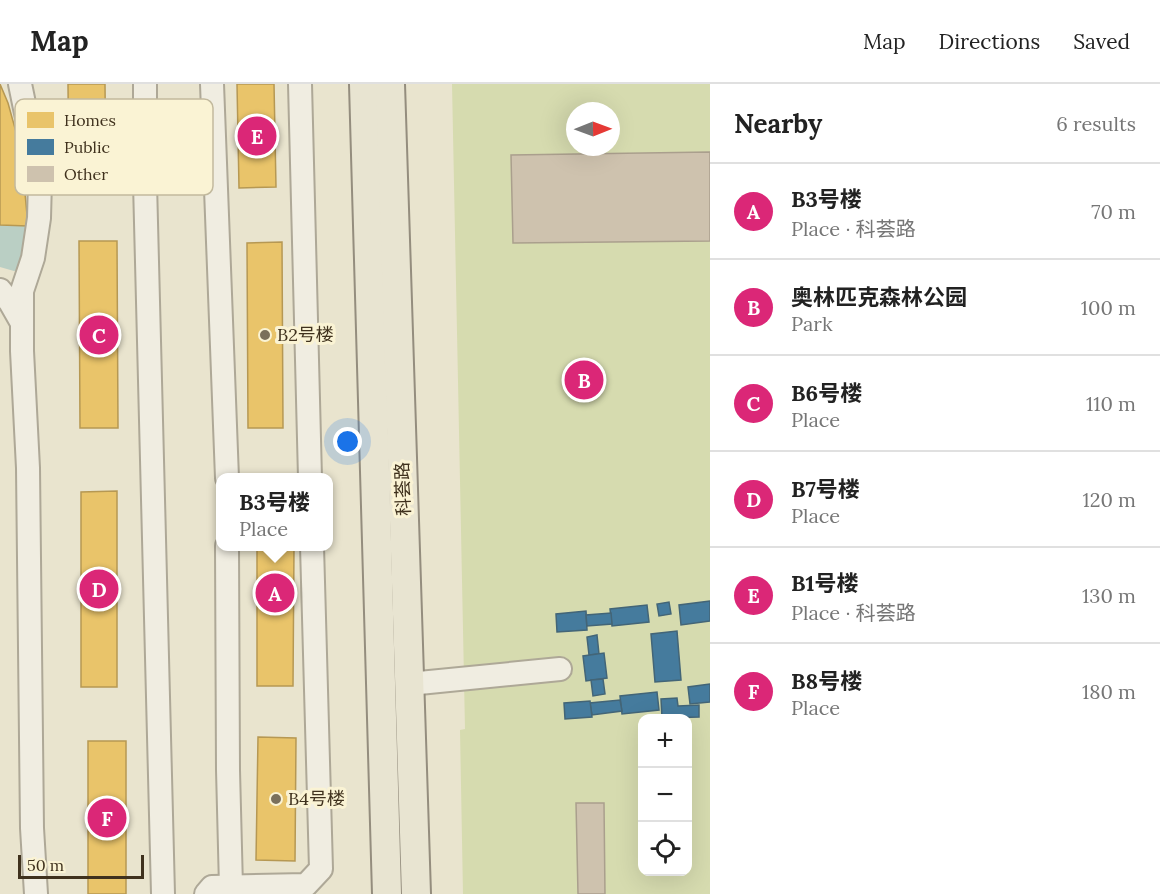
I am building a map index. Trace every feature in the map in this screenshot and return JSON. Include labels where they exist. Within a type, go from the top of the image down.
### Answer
[{"type":"main road","name":"科荟路","points":[[364,84],[387,894]]},
{"type":"main road","name":"科荟路","points":[[390,84],[416,894]]},
{"type":"street","points":[[20,84],[23,99]]},
{"type":"street","points":[[212,84],[213,99]]},
{"type":"street","points":[[300,84],[310,473]]},
{"type":"street","points":[[213,110],[227,473]]},
{"type":"street","points":[[36,894],[32,828],[28,468],[22,291],[33,258],[40,195]]},
{"type":"street","points":[[145,195],[163,894]]},
{"type":"street","points":[[0,290],[22,323]]},
{"type":"street","points":[[227,551],[231,887]]},
{"type":"street","points":[[207,894],[212,887],[306,885],[321,868],[312,551]]},
{"type":"street","points":[[409,684],[560,669]]},
{"type":"green space","points":[[452,84],[710,84],[710,894],[463,894],[460,730],[465,729]]},
{"type":"shaded area","points":[[0,225],[28,226],[27,253],[19,270],[0,267]]},
{"type":"building: Homes","points":[[0,84],[15,128],[15,195],[25,195],[28,226],[0,225]]},
{"type":"building: Homes","points":[[68,84],[105,84],[105,99],[68,99]]},
{"type":"building: Homes","points":[[237,84],[274,84],[276,187],[239,188]]},
{"type":"building: Homes","points":[[79,241],[117,241],[118,428],[80,428]]},
{"type":"building: Homes","name":"B2号楼","points":[[282,242],[283,428],[248,428],[247,243]]},
{"type":"building: Homes","points":[[117,491],[117,687],[81,687],[81,492]]},
{"type":"building: Homes","points":[[257,551],[294,551],[293,686],[257,686]]},
{"type":"building: Homes","name":"B4号楼","points":[[258,737],[296,738],[295,861],[256,860]]},
{"type":"building: Homes","points":[[88,741],[126,741],[126,894],[88,894]]},
{"type":"building: Public","points":[[710,601],[710,621],[681,625],[679,605]]},
{"type":"building: Public","points":[[669,602],[671,614],[659,616],[657,604]]},
{"type":"building: Public","points":[[647,605],[649,622],[612,626],[610,609]]},
{"type":"building: Public","points":[[586,611],[587,630],[557,632],[556,614]]},
{"type":"building: Public","points":[[611,613],[612,624],[587,626],[586,615]]},
{"type":"building: Public","points":[[677,631],[681,680],[655,682],[651,634]]},
{"type":"building: Public","points":[[597,635],[599,654],[589,655],[587,637]]},
{"type":"building: Public","points":[[604,653],[607,678],[586,681],[583,656]]},
{"type":"building: Public","points":[[603,679],[605,694],[593,696],[591,680]]},
{"type":"building: Public","points":[[710,684],[710,702],[690,704],[688,687]]},
{"type":"building: Public","points":[[657,692],[659,710],[622,714],[620,696]]},
{"type":"building: Public","points":[[677,698],[678,706],[699,705],[699,717],[692,717],[692,714],[662,714],[661,699]]},
{"type":"building: Public","points":[[620,700],[622,711],[592,715],[590,703]]},
{"type":"building: Public","points":[[590,701],[592,717],[565,719],[564,703]]},
{"type":"building: Other","points":[[710,152],[710,241],[513,243],[511,155],[620,156],[620,153]]},
{"type":"building: Other","points":[[576,803],[604,803],[605,894],[578,894]]},
{"type":"place","name":"B1号楼","points":[[257,136]]},
{"type":"place","name":"B6号楼","points":[[99,335]]},
{"type":"place","name":"B2号楼","points":[[265,335]]},
{"type":"place","name":"奥林匹克森林公园","points":[[584,380]]},
{"type":"place","name":"B7号楼","points":[[99,589]]},
{"type":"place","name":"B3号楼","points":[[275,593]]},
{"type":"place","name":"B4号楼","points":[[276,799]]},
{"type":"place","name":"B8号楼","points":[[107,818]]}]
